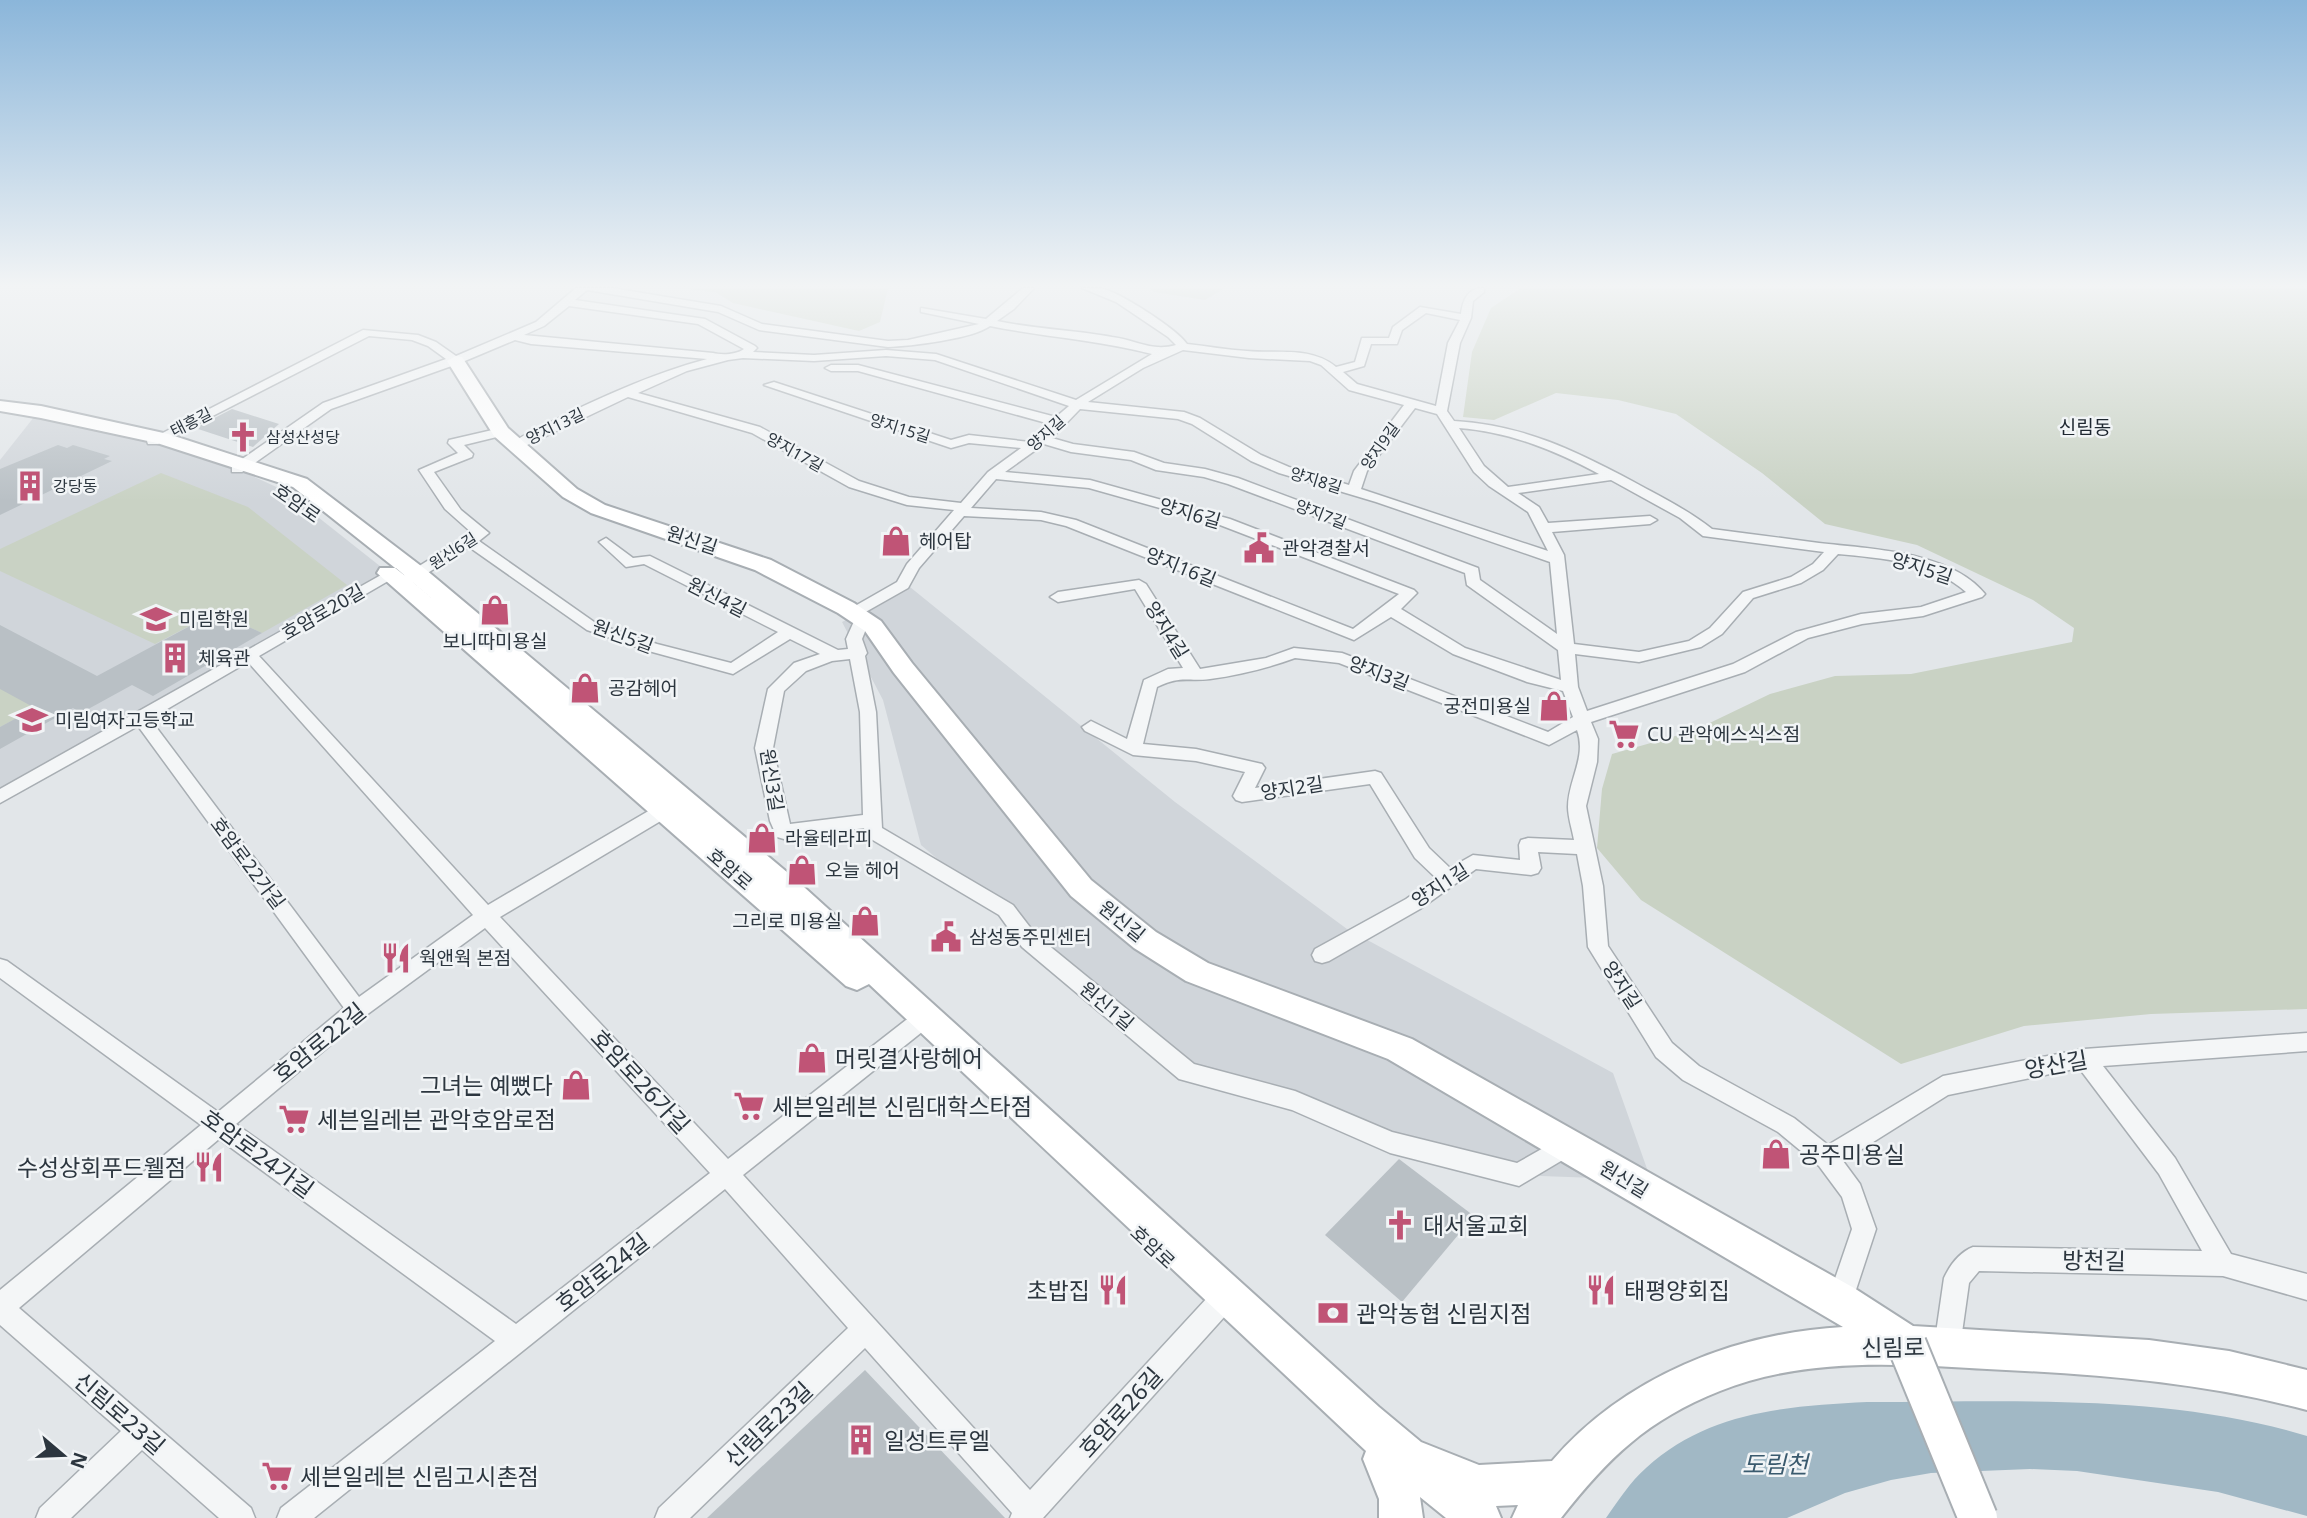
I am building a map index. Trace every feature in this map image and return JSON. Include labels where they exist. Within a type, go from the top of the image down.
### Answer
[{"type":"main road","name":"원신길","points":[[456,361],[509,438],[570,493],[598,509],[763,565],[873,626],[903,668],[1081,888],[1144,940],[1197,972],[1400,1049],[1840,1302],[1907,1345]]},
{"type":"main road","points":[[0,406],[41,412],[157,440],[300,483],[403,577],[783,886],[1389,1454],[1451,1518]]},
{"type":"main road","points":[[0,412],[157,440]]},
{"type":"main road","name":"호암로","points":[[403,577],[663,811],[914,1026],[1217,1306],[1389,1454]]},
{"type":"main road","points":[[1907,1345],[1978,1518]]},
{"type":"main road","name":"신림로","points":[[1534,1518],[1589,1450],[1630,1416],[1719,1371],[1768,1356],[1835,1348],[1907,1345],[2119,1355],[2261,1376],[2307,1390]]},
{"type":"main road","points":[[1389,1454],[1479,1486],[1563,1482]]},
{"type":"main road","points":[[1389,1454],[1401,1499],[1401,1518]]},
{"type":"main road","points":[[1389,1454],[1479,1518]]},
{"type":"street","name":"태흥길","points":[[157,440],[315,359]]},
{"type":"street","points":[[241,466],[327,406],[461,359]]},
{"type":"street","name":"양지13길","points":[[509,438],[569,418],[683,369],[720,359]]},
{"type":"street","name":"양지13길","points":[[941,359],[1078,405]]},
{"type":"street","name":"양지길","points":[[858,616],[903,585],[912,567],[993,475],[1038,442],[1078,405],[1153,359]]},
{"type":"street","name":"양지길","points":[[1314,359],[1325,363],[1353,387],[1412,403],[1444,418],[1520,434],[1570,453],[1685,515],[1708,533],[1834,549]]},
{"type":"street","points":[[1334,371],[1360,364],[1361,359]]},
{"type":"street","points":[[1444,418],[1452,359]]},
{"type":"street","points":[[797,367],[858,368],[1059,422]]},
{"type":"street","name":"양지15길","points":[[770,385],[951,444],[969,439],[1038,442]]},
{"type":"street","name":"양지17길","points":[[626,393],[756,430],[854,484],[907,501],[962,510]]},
{"type":"street","name":"양지9길","points":[[1354,491],[1361,471],[1412,403]]},
{"type":"street","name":"양지8길","points":[[1078,405],[1181,415],[1196,421],[1256,458],[1308,479],[1354,491],[1557,559]]},
{"type":"street","name":"양지길","points":[[1444,418],[1479,469],[1534,510],[1557,559],[1570,687],[1590,739],[1588,762],[1577,806],[1593,886],[1598,947],[1664,1050],[1691,1073],[1786,1125],[1827,1158],[1852,1192],[1864,1229],[1840,1302]]},
{"type":"street","name":"원신6길","points":[[403,577],[471,542],[482,533],[461,521],[426,470],[467,454],[454,443],[509,438]]},
{"type":"street","name":"양지7길","points":[[1038,442],[1134,456],[1161,467],[1205,473],[1233,481],[1474,571],[1472,582],[1485,593],[1566,648]]},
{"type":"street","name":"양지6길","points":[[993,475],[1090,484],[1225,522],[1409,593],[1391,610]]},
{"type":"street","points":[[1505,491],[1612,476]]},
{"type":"street","name":"양지16길","points":[[962,510],[1041,516],[1071,523],[1354,635],[1391,610]]},
{"type":"street","points":[[1544,528],[1650,520]]},
{"type":"street","name":"원신5길","points":[[471,542],[592,627],[651,647],[733,669],[788,633]]},
{"type":"street","name":"원신4길","points":[[606,542],[631,564],[645,559],[835,655]]},
{"type":"street","points":[[1566,648],[1639,657],[1695,644],[1716,631],[1748,596],[1796,580],[1818,567],[1834,549]]},
{"type":"street","name":"양지5길","points":[[1582,719],[1739,668],[1801,635],[1861,619],[1923,611],[1976,594],[1967,583],[1907,559],[1834,549]]},
{"type":"street","name":"호암로20길","points":[[0,797],[249,654],[403,577]]},
{"type":"street","name":"양지4길","points":[[1058,597],[1139,584],[1195,674]]},
{"type":"street","points":[[1391,610],[1459,651],[1533,678],[1570,687]]},
{"type":"street","points":[[858,616],[854,639],[859,653],[868,712],[872,820]]},
{"type":"street","name":"원신3길","points":[[859,653],[835,655],[800,667],[775,689],[764,748],[783,832],[872,820]]},
{"type":"street","name":"양지3길","points":[[1133,749],[1150,684],[1174,673],[1208,674],[1270,662],[1294,653],[1342,658],[1549,739],[1582,719]]},
{"type":"street","name":"호암로26가길","points":[[249,654],[486,916],[727,1174],[1027,1515]]},
{"type":"street","name":"호암로22가길","points":[[140,717],[357,1010]]},
{"type":"street","name":"양지2길","points":[[1091,727],[1133,749],[1196,755],[1256,768],[1242,796],[1375,777],[1422,853],[1449,879]]},
{"type":"street","name":"호암로22길","points":[[0,1307],[357,1010],[486,916],[663,811]]},
{"type":"street","name":"원신1길","points":[[872,820],[873,831],[1006,910],[1029,942],[1187,1072],[1295,1101],[1390,1142],[1519,1175],[1568,1145]]},
{"type":"street","name":"양지1길","points":[[1322,955],[1413,904],[1473,862],[1531,868],[1528,845],[1585,847]]},
{"type":"street","name":"호암로24가길","points":[[0,967],[516,1340]]},
{"type":"street","name":"호암로24길","points":[[291,1518],[914,1026]]},
{"type":"street","name":"양산길","points":[[1827,1158],[1943,1086],[2084,1058],[2307,1042]]},
{"type":"street","points":[[2084,1058],[2167,1166],[2222,1264]]},
{"type":"street","name":"방천길","points":[[1947,1347],[1957,1278],[1973,1259],[2222,1264],[2307,1287]]},
{"type":"street","name":"호암로26길","points":[[1027,1515],[1217,1306]]},
{"type":"street","name":"신림로23길","points":[[0,1307],[241,1518]]},
{"type":"street","name":"신림로23길","points":[[669,1518],[866,1329]]},
{"type":"street","points":[[50,1518],[141,1431]]},
{"type":"shaded area","name":"미림학원","points":[[34,417],[153,441],[237,469],[285,491],[390,574],[0,797],[0,460]]},
{"type":"shaded area","points":[[910,587],[1175,802],[1347,929],[1613,1073],[1651,1180],[1541,1176],[1390,1142],[1187,1072],[921,845],[883,700],[842,622]]},
{"type":"green space","points":[[1471,359],[2307,359],[2307,1009],[2151,1014],[2024,1026],[1901,1064],[1641,900],[1597,848],[1602,789],[1612,754],[1693,731],[1770,694],[1835,676],[1911,674],[2072,642],[2074,628],[2033,600],[1917,545],[1825,524],[1762,473],[1676,414],[1618,400],[1556,393],[1494,420],[1463,417]]},
{"type":"green space","points":[[161,473],[248,507],[347,585],[262,633],[216,612],[155,644],[0,571],[0,549]]},
{"type":"green space","points":[[0,689],[60,695],[0,727]]},
{"type":"water","name":"도림천","points":[[1867,1402],[2089,1403],[2144,1406],[2254,1422],[2307,1436],[2307,1516],[2218,1492],[2077,1471],[2030,1469],[1931,1473],[1891,1480],[1845,1493],[1787,1518],[1606,1518],[1629,1485],[1646,1468],[1670,1449],[1696,1434],[1750,1415],[1808,1406]]},
{"type":"building","name":"삼성산성당","points":[[232,409],[279,424],[253,447],[195,428]]},
{"type":"building","name":"강당동","points":[[58,445],[67,448],[73,445],[110,456],[104,459],[112,461],[0,515],[0,469]]},
{"type":"building","points":[[216,612],[262,633],[153,696],[132,685],[81,713],[73,708],[0,749],[0,727],[35,708],[0,689],[0,625],[97,676]]},
{"type":"building","name":"대서울교회","points":[[1399,1159],[1474,1216],[1402,1302],[1325,1235]]},
{"type":"building","name":"일성트루엘","points":[[865,1370],[1005,1518],[707,1518]]},
{"type":"place","name":"삼성산성당","points":[[243,437]]},
{"type":"place","name":"강당동","points":[[30,486]]},
{"type":"place","name":"헤어탑","points":[[896,541]]},
{"type":"place","name":"관악경찰서","points":[[1259,548]]},
{"type":"place","name":"보니따미용실","points":[[495,610]]},
{"type":"place","name":"미림학원","points":[[156,619]]},
{"type":"place","name":"체육관","points":[[175,658]]},
{"type":"place","name":"공감헤어","points":[[585,688]]},
{"type":"place","name":"궁전미용실","points":[[1554,706]]},
{"type":"place","name":"미림여자고등학교","points":[[32,720]]},
{"type":"place","name":"CU 관악에스식스점","points":[[1624,734]]},
{"type":"place","name":"라율테라피","points":[[762,838]]},
{"type":"place","name":"오늘 헤어","points":[[802,870]]},
{"type":"place","name":"그리로 미용실","points":[[865,921]]},
{"type":"place","name":"삼성동주민센터","points":[[946,937]]},
{"type":"place","name":"웍앤웍 본점","points":[[396,958]]},
{"type":"place","name":"머릿결사랑헤어","points":[[812,1058]]},
{"type":"place","name":"그녀는 예뻤다","points":[[576,1085]]},
{"type":"place","name":"세븐일레븐 신림대학스타점","points":[[749,1106]]},
{"type":"place","name":"세븐일레븐 관악호암로점","points":[[294,1119]]},
{"type":"place","name":"공주미용실","points":[[1776,1154]]},
{"type":"place","name":"수성상회푸드웰점","points":[[209,1167]]},
{"type":"place","name":"대서울교회","points":[[1400,1225]]},
{"type":"place","name":"초밥집","points":[[1113,1290]]},
{"type":"place","name":"태평양회집","points":[[1601,1290]]},
{"type":"place","name":"관악농협 신림지점","points":[[1333,1313]]},
{"type":"place","name":"일성트루엘","points":[[861,1440]]},
{"type":"place","name":"세븐일레븐 신림고시촌점","points":[[277,1476]]},
{"type":"district","name":"신림동","points":[[2085,427]]}]
